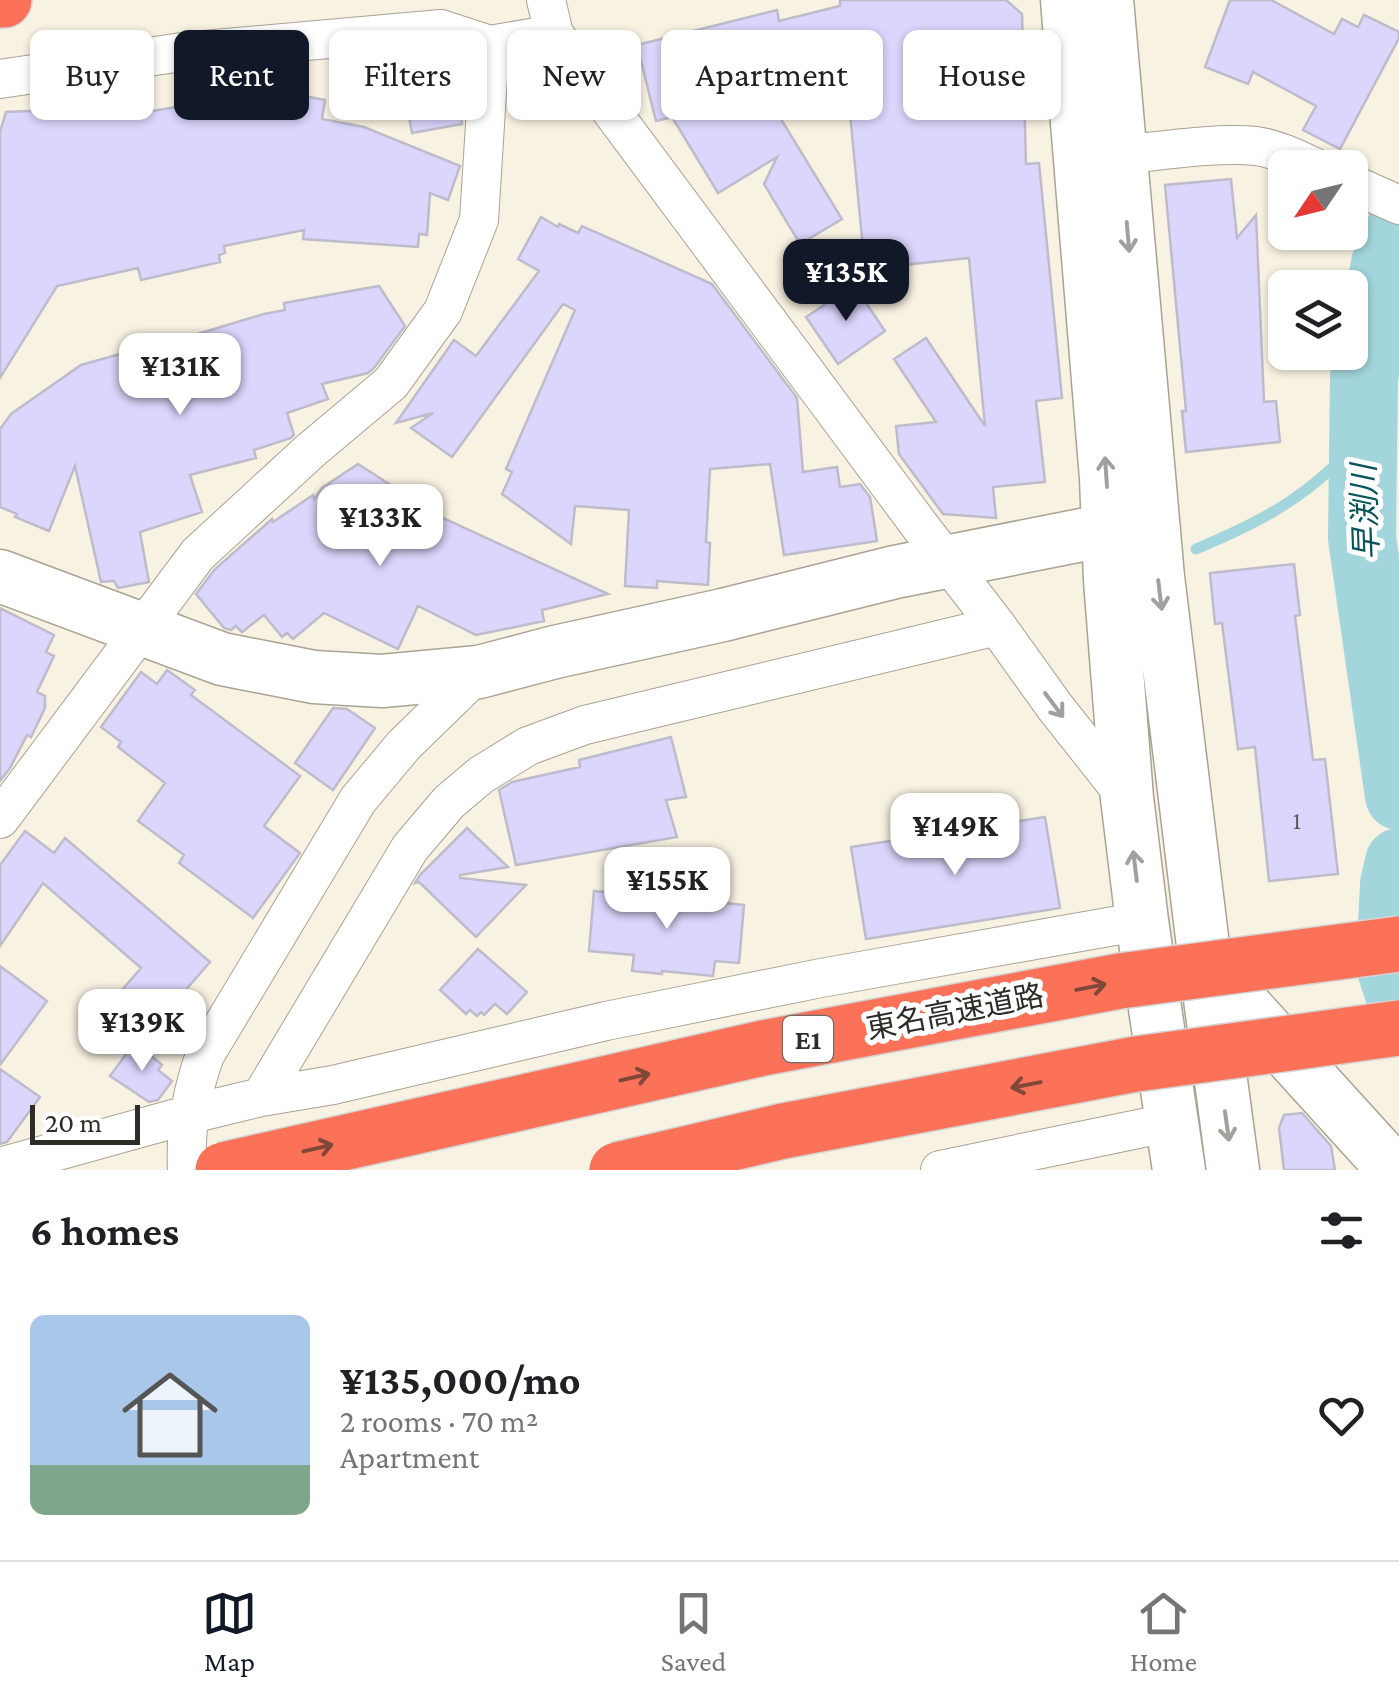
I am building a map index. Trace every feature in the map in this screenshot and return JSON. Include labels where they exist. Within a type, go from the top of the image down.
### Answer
[{"type":"highway","name":"東名高速道路","points":[[223,1170],[763,1048],[1120,981],[1399,944]]},
{"type":"highway","points":[[616,1170],[783,1132],[1136,1064],[1399,1028]]},
{"type":"street","points":[[1067,0],[1105,458],[1131,524],[1158,577],[1233,1170]]},
{"type":"street","points":[[940,1170],[1176,1146],[1128,798],[1131,524],[1120,155],[1107,0]]},
{"type":"street","points":[[0,79],[182,52],[440,29],[490,46],[550,17],[948,562],[1128,798]]},
{"type":"street","points":[[0,819],[198,554],[310,451],[391,384],[442,311],[479,220],[490,46]]},
{"type":"street","points":[[1120,155],[1227,146],[1272,150]]},
{"type":"street","points":[[1368,192],[1399,205]]},
{"type":"street","points":[[0,576],[222,659],[314,677],[382,682],[479,672],[895,572],[1131,524]]},
{"type":"street","points":[[261,1097],[410,848],[449,802],[482,775],[528,746],[585,726],[997,626]]},
{"type":"street","points":[[187,1170],[191,1114],[205,1055],[358,800],[404,745],[479,672]]},
{"type":"street","points":[[0,1167],[261,1097],[333,1085],[606,1020],[1142,921]]},
{"type":"street","points":[[1205,962],[1394,1170]]},
{"type":"building","points":[[840,0],[1006,0],[1022,14],[1022,30],[903,30],[903,120],[1025,120],[1026,164],[1039,163],[1062,398],[1036,401],[1045,482],[993,487],[996,518],[943,514],[899,454],[896,426],[936,422],[894,359],[926,338],[985,426],[969,258],[865,269],[851,120],[883,120],[883,30],[697,30],[777,10],[779,21],[840,6]]},
{"type":"building","points":[[1230,0],[1271,0],[1334,34],[1342,19],[1358,27],[1364,15],[1399,32],[1340,149],[1303,130],[1316,106],[1253,72],[1248,84],[1205,67]]},
{"type":"building","points":[[661,39],[661,120],[656,121],[641,61],[641,44]]},
{"type":"building","points":[[309,97],[325,100],[322,119],[364,127],[460,166],[448,200],[430,193],[427,235],[419,234],[418,247],[303,239],[304,230],[224,246],[220,262],[141,280],[138,268],[57,286],[0,378],[0,132],[6,112],[30,111],[30,120],[154,120],[154,111],[174,107],[174,120],[309,120]]},
{"type":"building","points":[[410,120],[461,120],[462,124],[412,133]]},
{"type":"building","points":[[674,120],[782,120],[842,219],[800,244],[764,184],[777,157],[718,193]]},
{"type":"building","points":[[1231,179],[1237,238],[1256,215],[1264,402],[1276,401],[1280,442],[1186,452],[1182,411],[1186,411],[1165,185]]},
{"type":"building","points":[[541,217],[578,233],[582,226],[712,284],[797,398],[803,472],[837,467],[840,487],[860,484],[870,497],[877,541],[784,555],[770,464],[710,469],[708,585],[657,581],[657,588],[625,586],[629,510],[575,506],[571,544],[502,494],[512,472],[506,469],[575,310],[563,304],[452,457],[411,428],[433,413],[396,423],[454,340],[476,356],[539,271],[518,259]]},
{"type":"building","points":[[854,285],[885,331],[838,364],[806,317]]},
{"type":"building","points":[[379,286],[405,326],[374,368],[368,373],[322,384],[328,399],[287,413],[294,435],[291,438],[254,450],[256,458],[190,475],[202,512],[140,532],[149,582],[118,588],[114,581],[101,582],[75,466],[49,531],[0,507],[0,429],[11,414],[81,365],[285,310],[284,303]]},
{"type":"building","points":[[358,464],[419,503],[417,506],[608,594],[542,610],[544,621],[476,635],[418,606],[398,649],[324,613],[293,639],[287,633],[282,637],[264,615],[242,632],[236,626],[231,630],[224,628],[196,594],[215,569],[272,519],[273,522],[313,495],[314,499],[322,488]]},
{"type":"building","points":[[1294,564],[1300,615],[1295,616],[1313,760],[1325,759],[1338,874],[1269,881],[1255,747],[1238,749],[1222,623],[1215,624],[1210,573]]},
{"type":"building","points":[[0,608],[54,635],[46,652],[54,656],[37,692],[45,696],[45,708],[31,737],[27,735],[0,781]]},
{"type":"building","points":[[167,670],[195,690],[191,695],[300,776],[264,826],[300,853],[253,918],[179,863],[184,855],[138,821],[165,783],[118,747],[121,742],[101,727],[141,672],[157,684]]},
{"type":"building","points":[[333,708],[347,709],[375,728],[333,790],[295,763]]},
{"type":"building","points":[[671,737],[686,797],[666,800],[677,837],[516,865],[499,790],[512,782],[580,767],[579,760]]},
{"type":"building","points":[[1045,817],[1060,908],[866,939],[851,847]]},
{"type":"building","points":[[467,828],[508,867],[460,878],[526,885],[476,937],[419,882],[415,883]]},
{"type":"building","points":[[25,831],[54,853],[65,838],[210,962],[178,999],[187,1007],[168,1029],[122,990],[141,968],[43,883],[0,946],[0,865]]},
{"type":"building","points":[[594,891],[744,905],[739,963],[715,961],[713,976],[662,974],[632,971],[634,955],[589,951]]},
{"type":"building","points":[[478,949],[527,992],[507,1014],[495,1004],[484,1015],[481,1012],[477,1016],[470,1010],[466,1014],[440,990]]},
{"type":"building","points":[[0,966],[47,1001],[0,1065]]},
{"type":"building","points":[[135,1042],[162,1065],[158,1070],[172,1081],[158,1100],[149,1102],[110,1076]]},
{"type":"building","points":[[0,1069],[40,1097],[7,1142],[0,1144]]},
{"type":"building","points":[[1302,1113],[1331,1146],[1335,1170],[1284,1170],[1279,1128],[1284,1115]]},
{"type":"waterway","name":"早渕川","points":[[1399,231],[1385,264],[1364,378],[1362,538],[1399,796]]},
{"type":"waterway","points":[[1196,549],[1287,504],[1325,475],[1363,437]]},
{"type":"waterway","name":"早渕川","points":[[1399,862],[1394,884],[1390,966],[1399,994]]}]
